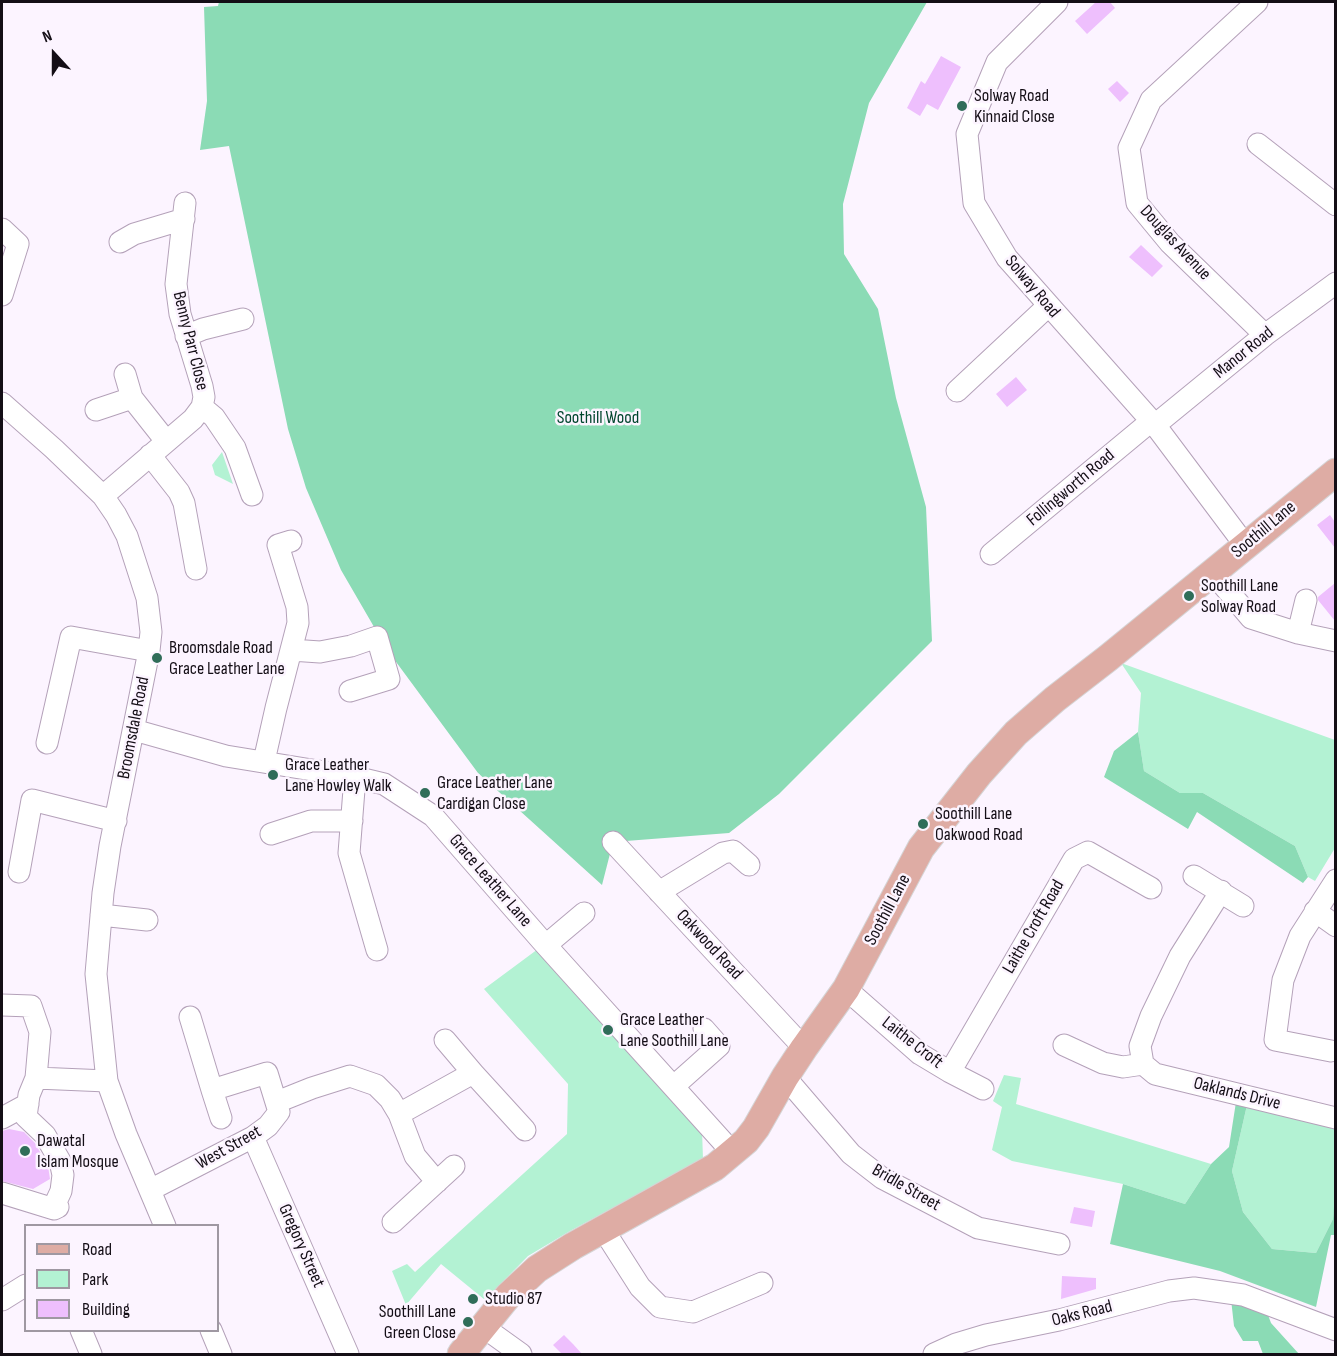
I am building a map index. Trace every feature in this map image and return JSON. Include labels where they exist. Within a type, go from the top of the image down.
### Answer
[{"type":"main road","name":"Soothill Lane","points":[[461,1354],[508,1296],[537,1269],[715,1167],[733,1153],[756,1128],[785,1077],[846,989],[921,848],[979,774],[1016,734],[1055,699],[1335,472]]},
{"type":"street","name":"Solway Road","points":[[1057,2],[997,62],[967,134],[974,203],[1007,258],[1152,424],[1245,545]]},
{"type":"street","name":"Douglas Avenue","points":[[1257,2],[1151,100],[1129,148],[1137,203],[1170,243],[1265,334]]},
{"type":"street","points":[[1258,144],[1335,205]]},
{"type":"street","name":"Benny Parr Close","points":[[103,496],[193,419],[202,407],[204,397],[180,314],[176,284],[184,211],[120,242]]},
{"type":"street","points":[[2,229],[18,244],[2,295]]},
{"type":"street","name":"Manor Road","points":[[1152,424],[1265,334],[1335,283]]},
{"type":"street","points":[[957,391],[1048,306]]},
{"type":"street","points":[[186,336],[203,329],[243,319]]},
{"type":"street","points":[[125,374],[132,398],[166,441]]},
{"type":"street","points":[[96,410],[132,398]]},
{"type":"street","name":"Broomsdale Road","points":[[2,403],[103,496],[127,536],[143,581],[150,613],[149,651],[116,820],[101,915],[96,974],[107,1081],[126,1134],[164,1224]]},
{"type":"street","name":"Benny Parr Close","points":[[202,407],[214,417],[235,448],[252,495]]},
{"type":"street","name":"Follingworth Road","points":[[991,554],[1152,424]]},
{"type":"street","points":[[150,455],[179,492],[184,503],[195,569]]},
{"type":"street","points":[[264,761],[298,623],[297,607],[278,545],[291,541]]},
{"type":"street","points":[[1212,572],[1251,618],[1298,633],[1335,640]]},
{"type":"street","points":[[1298,633],[1306,600]]},
{"type":"street","points":[[47,743],[71,637],[149,651]]},
{"type":"street","points":[[291,650],[320,652],[351,646],[377,637],[389,679],[350,691]]},
{"type":"street","name":"Grace Leather Lane","points":[[134,730],[226,756],[355,777],[384,784],[433,816],[733,1153]]},
{"type":"street","points":[[355,777],[350,853],[377,950]]},
{"type":"street","points":[[19,872],[32,800],[116,820]]},
{"type":"street","points":[[271,834],[311,821],[352,821]]},
{"type":"street","name":"Oakwood Road","points":[[613,842],[804,1048]]},
{"type":"street","points":[[659,892],[723,853],[733,851],[749,865]]},
{"type":"street","name":"Laithe Croft Road","points":[[950,1072],[1074,859],[1088,852],[1151,888]]},
{"type":"street","points":[[1194,876],[1243,906]]},
{"type":"street","points":[[1331,1051],[1275,1040],[1283,980],[1300,936],[1335,880]]},
{"type":"street","points":[[1143,1064],[1140,1046],[1151,1016],[1180,956],[1221,891]]},
{"type":"street","points":[[1314,911],[1335,926]]},
{"type":"street","points":[[546,945],[584,913]]},
{"type":"street","points":[[101,915],[147,920]]},
{"type":"street","name":"Laithe Croft","points":[[846,989],[920,1054],[983,1089]]},
{"type":"street","points":[[2,1005],[31,1006],[40,1032],[36,1078],[29,1095],[26,1117],[45,1135],[60,1161],[63,1175],[62,1191],[55,1204],[58,1207],[54,1209],[2,1193]]},
{"type":"street","name":"West Street","points":[[190,1017],[221,1118]]},
{"type":"street","points":[[674,1086],[719,1046],[704,1029]]},
{"type":"street","points":[[445,1040],[525,1130]]},
{"type":"street","name":"Oaklands Drive","points":[[1064,1045],[1103,1063],[1123,1067],[1143,1064],[1155,1074],[1335,1118]]},
{"type":"street","points":[[399,1114],[473,1072]]},
{"type":"street","points":[[212,1090],[267,1073],[277,1102],[350,1076],[376,1085],[390,1099],[399,1114],[415,1156],[437,1182]]},
{"type":"street","name":"Bridle Street","points":[[785,1077],[851,1154],[882,1178],[978,1228],[1059,1244]]},
{"type":"street","points":[[36,1078],[107,1081]]},
{"type":"street","name":"West Street","points":[[150,1190],[253,1137],[268,1126],[279,1112],[277,1102]]},
{"type":"street","points":[[2,1118],[28,1104]]},
{"type":"street","name":"Gregory Street","points":[[253,1137],[348,1354]]},
{"type":"street","points":[[393,1222],[454,1166]]},
{"type":"street","points":[[602,1230],[640,1287],[660,1307],[693,1312],[762,1283]]},
{"type":"street","points":[[2,1300],[24,1286]]},
{"type":"street","name":"Oaks Road","points":[[934,1354],[956,1344],[986,1335],[1059,1320],[1169,1291],[1194,1288],[1234,1292],[1335,1330]]},
{"type":"street","points":[[482,1326],[521,1354]]},
{"type":"street","points":[[82,1332],[91,1354]]},
{"type":"street","points":[[212,1332],[221,1354]]},
{"type":"green space","name":"Soothill Wood","points":[[219,2],[927,2],[869,103],[843,204],[844,254],[878,309],[896,398],[926,507],[932,641],[779,794],[729,833],[613,842],[602,885],[478,773],[388,651],[341,570],[306,488],[288,429],[229,146],[200,150],[207,101],[204,7],[218,6]]},
{"type":"green space","points":[[222,452],[233,484],[215,475],[212,465]]},
{"type":"green space","points":[[1121,663],[1335,740],[1335,848],[1315,881],[1308,877],[1295,846],[1203,793],[1180,793],[1144,771],[1138,732],[1141,693]]},
{"type":"green space","points":[[1138,732],[1144,771],[1180,793],[1203,793],[1295,846],[1308,877],[1303,883],[1197,812],[1188,829],[1104,777],[1114,751]]},
{"type":"green space","points":[[538,949],[702,1130],[703,1159],[528,1256],[485,1300],[441,1264],[406,1305],[392,1271],[407,1264],[415,1272],[567,1134],[568,1084],[484,989]]},
{"type":"green space","points":[[1004,1075],[1021,1078],[1016,1104],[1211,1164],[1185,1204],[1123,1184],[1012,1161],[992,1150],[1002,1107],[993,1101]]},
{"type":"green space","points":[[1236,1102],[1247,1105],[1232,1171],[1243,1212],[1272,1249],[1316,1253],[1333,1219],[1335,1194],[1335,1235],[1331,1235],[1316,1307],[1220,1271],[1110,1244],[1123,1184],[1185,1204],[1211,1164],[1229,1147]]},
{"type":"green space","points":[[1247,1105],[1335,1126],[1336,1194],[1333,1219],[1316,1253],[1272,1249],[1243,1212],[1232,1171]]},
{"type":"green space","points":[[1231,1299],[1265,1307],[1271,1323],[1299,1354],[1263,1354],[1258,1341],[1243,1341],[1234,1326]]},
{"type":"building","points":[[1096,2],[1110,2],[1115,8],[1087,34],[1075,21]]},
{"type":"building","points":[[941,56],[961,67],[938,110],[927,104],[920,116],[907,108],[921,81],[925,84]]},
{"type":"building","points":[[1117,81],[1129,93],[1120,102],[1108,89]]},
{"type":"building","points":[[1141,245],[1163,266],[1152,277],[1129,257]]},
{"type":"building","points":[[1016,377],[1027,390],[1007,407],[996,394]]},
{"type":"building","points":[[1330,515],[1335,522],[1335,548],[1317,525]]},
{"type":"building","points":[[1335,583],[1335,621],[1318,597]]},
{"type":"building","name":"Dawatal Islam Mosque","points":[[9,1129],[24,1132],[35,1143],[48,1166],[50,1179],[33,1189],[2,1181],[2,1131]]},
{"type":"building","points":[[1074,1207],[1095,1211],[1092,1227],[1070,1223]]},
{"type":"building","points":[[1062,1276],[1096,1278],[1096,1289],[1061,1299]]},
{"type":"building","points":[[564,1335],[582,1354],[562,1354],[553,1345]]},
{"type":"place","name":"Solway Road Kinnaid Close","points":[[962,106]]},
{"type":"place","name":"Soothill Lane Solway Road","points":[[1189,596]]},
{"type":"place","name":"Broomsdale Road Grace Leather Lane","points":[[157,658]]},
{"type":"place","name":"Grace Leather Lane Howley Walk","points":[[273,775]]},
{"type":"place","name":"Grace Leather Lane Cardigan Close","points":[[425,793]]},
{"type":"place","name":"Soothill Lane Oakwood Road","points":[[923,824]]},
{"type":"place","name":"Grace Leather Lane Soothill Lane","points":[[608,1030]]},
{"type":"place","name":"Dawatal Islam Mosque","points":[[25,1151]]},
{"type":"place","name":"Studio 87","points":[[473,1299]]},
{"type":"place","name":"Soothill Lane Green Close","points":[[468,1322]]}]
